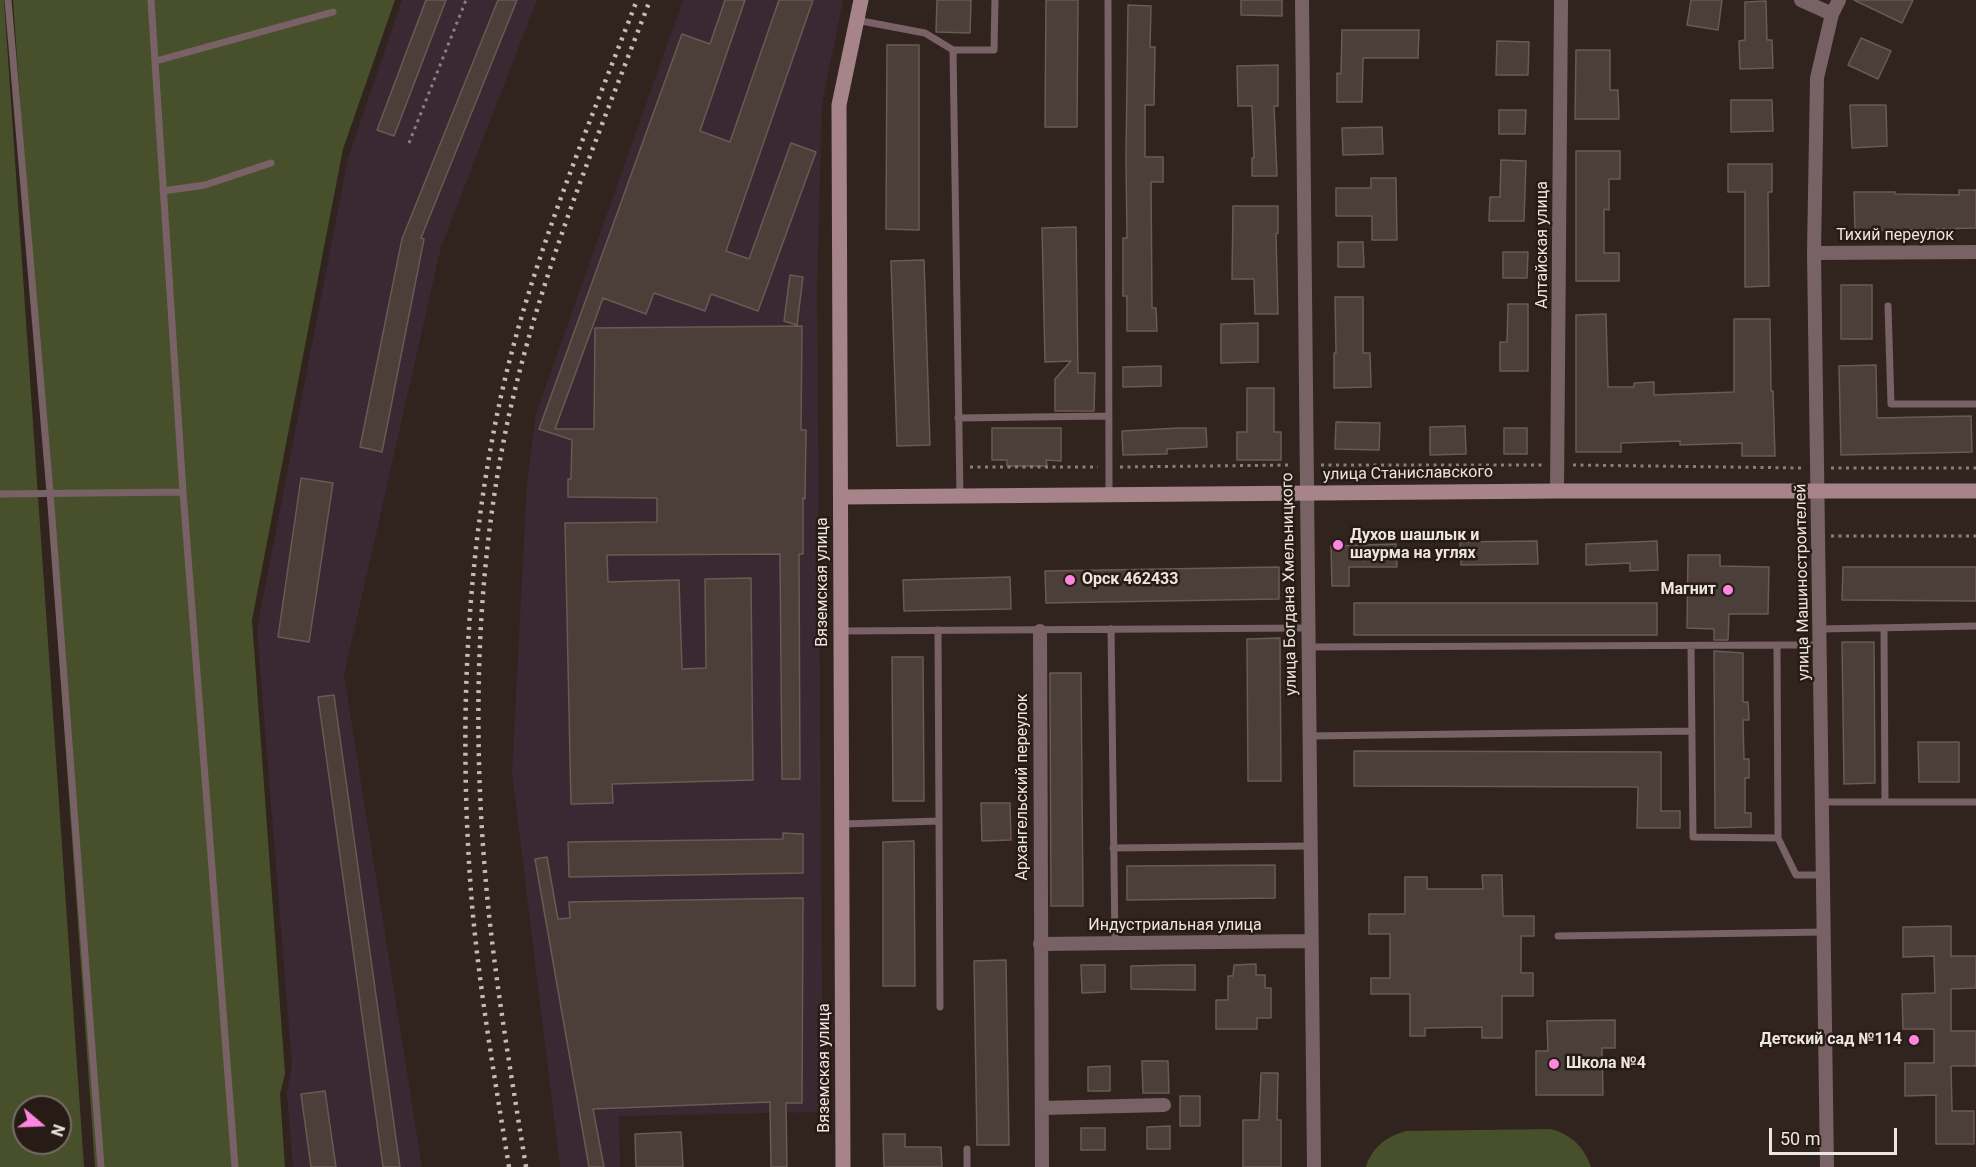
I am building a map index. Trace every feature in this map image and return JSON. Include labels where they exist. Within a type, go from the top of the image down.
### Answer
[{"type":"main road","name":"Вяземская улица","points":[[843,1167],[839,105],[861,0]]},
{"type":"main road","name":"улица Станиславского","points":[[841,497],[1557,491],[1976,491]]},
{"type":"street","name":"улица Богдана Хмельницкого","points":[[1302,0],[1304,493],[1308,628],[1314,1167]]},
{"type":"street","name":"Алтайская улица","points":[[1557,491],[1561,0]]},
{"type":"street","points":[[1801,0],[1832,14]]},
{"type":"street","name":"улица Машиностроителей","points":[[1827,1167],[1814,253],[1816,78],[1832,14],[1839,0]]},
{"type":"street","name":"Тихий переулок","points":[[1814,253],[1976,252]]},
{"type":"street","name":"Архангельский переулок","points":[[1040,631],[1042,1167]]},
{"type":"street","name":"Индустриальная улица","points":[[1040,944],[1310,941]]},
{"type":"street","points":[[1042,1108],[1164,1105]]},
{"type":"lane","points":[[8,0],[50,492],[101,1167]]},
{"type":"lane","points":[[151,0],[183,492],[235,1167]]},
{"type":"lane","points":[[856,20],[925,33],[953,50],[994,50],[995,0]]},
{"type":"lane","points":[[1107,0],[1108,495]]},
{"type":"lane","points":[[156,60],[333,12]]},
{"type":"lane","points":[[953,50],[960,496]]},
{"type":"lane","points":[[163,191],[205,185],[271,163]]},
{"type":"lane","points":[[1888,306],[1891,404],[1976,404]]},
{"type":"lane","points":[[958,418],[1108,416]]},
{"type":"lane","points":[[0,494],[183,492]]},
{"type":"lane","points":[[1820,629],[1976,626]]},
{"type":"lane","points":[[842,631],[1308,628]]},
{"type":"lane","points":[[1884,628],[1885,802]]},
{"type":"lane","points":[[1111,629],[1115,943]]},
{"type":"lane","points":[[938,630],[940,1007]]},
{"type":"lane","points":[[1777,645],[1778,838],[1796,875],[1824,875]]},
{"type":"lane","points":[[1308,647],[1821,645]]},
{"type":"lane","points":[[1690,646],[1693,837],[1778,838]]},
{"type":"lane","points":[[1309,736],[1692,731]]},
{"type":"lane","points":[[1823,802],[1976,802]]},
{"type":"lane","points":[[842,824],[939,821]]},
{"type":"lane","points":[[1113,848],[1310,846]]},
{"type":"lane","points":[[1558,936],[1825,932]]},
{"type":"lane","points":[[967,1149],[967,1167]]},
{"type":"path","points":[[410,143],[466,0]]},
{"type":"path","points":[[959,467],[1558,465],[1976,468]]},
{"type":"path","points":[[1819,536],[1976,536]]},
{"type":"shaded area","points":[[402,0],[537,0],[441,247],[344,675],[422,1167],[293,1167],[287,1093],[292,1065],[257,629],[348,158]]},
{"type":"shaded area","points":[[683,0],[843,0],[822,104],[817,288],[823,1112],[619,1116],[620,1167],[560,1167],[512,773],[527,482],[536,414]]},
{"type":"green space","points":[[0,0],[4,0],[84,1167],[0,1167]]},
{"type":"green space","points":[[13,0],[395,0],[343,149],[252,620],[285,1074],[280,1094],[285,1167],[95,1167]]},
{"type":"green space","points":[[1551,1129],[1571,1138],[1585,1153],[1591,1167],[1366,1167],[1372,1154],[1381,1143],[1406,1131]]},
{"type":"building","points":[[426,0],[446,0],[394,136],[377,130]]},
{"type":"building","points":[[498,0],[517,0],[421,238],[424,239],[382,452],[360,447],[402,239]]},
{"type":"building","points":[[725,0],[745,0],[700,131],[730,142],[779,0],[813,0],[726,251],[749,259],[791,143],[816,152],[758,311],[711,294],[705,311],[654,293],[646,314],[603,298],[555,429],[594,429],[595,328],[802,326],[801,430],[806,430],[803,554],[799,554],[800,779],[782,779],[780,554],[607,555],[608,582],[679,580],[682,669],[706,668],[705,579],[751,578],[753,780],[612,784],[613,803],[571,804],[565,523],[657,522],[657,498],[568,497],[572,440],[539,429],[682,34],[710,44]]},
{"type":"building","points":[[937,0],[971,0],[970,33],[936,32]]},
{"type":"building","points":[[1046,0],[1078,0],[1077,127],[1045,127]]},
{"type":"building","points":[[1241,0],[1282,0],[1282,16],[1241,15]]},
{"type":"building","points":[[1691,0],[1722,0],[1718,30],[1687,25]]},
{"type":"building","points":[[1854,0],[1913,0],[1902,23]]},
{"type":"building","points":[[1766,1],[1767,40],[1772,40],[1773,68],[1740,69],[1739,41],[1745,40],[1745,2]]},
{"type":"building","points":[[1128,5],[1151,6],[1150,47],[1155,47],[1154,105],[1145,105],[1145,157],[1163,157],[1163,182],[1151,182],[1152,308],[1156,308],[1157,331],[1127,331],[1127,296],[1123,296],[1123,238],[1127,238]]},
{"type":"building","points":[[1342,30],[1419,30],[1418,58],[1363,58],[1362,102],[1337,102],[1337,73],[1341,74]]},
{"type":"building","points":[[1861,38],[1891,51],[1878,79],[1848,65]]},
{"type":"building","points":[[1497,41],[1529,42],[1528,75],[1496,75]]},
{"type":"building","points":[[887,45],[919,45],[919,230],[886,229]]},
{"type":"building","points":[[1576,50],[1610,50],[1610,90],[1618,90],[1619,119],[1575,119]]},
{"type":"building","points":[[1278,65],[1278,106],[1274,106],[1277,176],[1252,176],[1252,158],[1254,158],[1252,106],[1238,106],[1237,66]]},
{"type":"building","points":[[1731,100],[1772,100],[1773,131],[1731,132]]},
{"type":"building","points":[[1850,105],[1886,105],[1887,146],[1852,148]]},
{"type":"building","points":[[1499,110],[1526,110],[1525,134],[1499,134]]},
{"type":"building","points":[[1382,127],[1383,154],[1343,155],[1342,128]]},
{"type":"building","points":[[1576,151],[1620,151],[1620,179],[1609,179],[1609,210],[1604,209],[1604,253],[1619,253],[1619,281],[1576,281]]},
{"type":"building","points":[[1501,160],[1526,161],[1524,221],[1489,221],[1490,197],[1500,197]]},
{"type":"building","points":[[1728,164],[1772,164],[1772,192],[1768,192],[1769,286],[1745,287],[1745,192],[1728,192]]},
{"type":"building","points":[[1371,178],[1396,178],[1397,240],[1372,240],[1372,216],[1336,216],[1336,188],[1371,188]]},
{"type":"building","points":[[1959,190],[1976,190],[1976,228],[1855,231],[1854,192],[1959,195]]},
{"type":"building","points":[[1233,206],[1278,206],[1278,233],[1276,234],[1278,314],[1255,314],[1254,279],[1232,279]]},
{"type":"building","points":[[1076,227],[1078,373],[1095,373],[1094,411],[1055,411],[1055,379],[1071,361],[1045,362],[1042,228]]},
{"type":"building","points":[[1338,242],[1363,242],[1364,267],[1338,267]]},
{"type":"building","points":[[1503,252],[1528,252],[1527,278],[1503,278]]},
{"type":"building","points":[[924,260],[930,445],[897,446],[891,261]]},
{"type":"building","points":[[790,275],[803,277],[797,325],[784,321]]},
{"type":"building","points":[[1841,285],[1872,285],[1872,339],[1841,339]]},
{"type":"building","points":[[1335,297],[1363,297],[1363,353],[1370,353],[1371,387],[1334,388]]},
{"type":"building","points":[[1508,304],[1528,304],[1528,371],[1500,371],[1500,342],[1507,342]]},
{"type":"building","points":[[1606,314],[1608,387],[1634,387],[1634,383],[1654,382],[1654,395],[1734,392],[1734,319],[1770,319],[1775,456],[1742,456],[1742,443],[1680,445],[1680,441],[1621,443],[1621,452],[1576,452],[1576,315]]},
{"type":"building","points":[[1258,323],[1258,362],[1221,363],[1221,324]]},
{"type":"building","points":[[1876,365],[1877,418],[1971,416],[1972,452],[1841,455],[1839,366]]},
{"type":"building","points":[[1161,366],[1161,386],[1123,387],[1123,367]]},
{"type":"building","points":[[1247,388],[1274,388],[1274,432],[1281,432],[1281,460],[1237,460],[1237,432],[1247,432]]},
{"type":"building","points":[[1336,422],[1380,423],[1379,450],[1335,449]]},
{"type":"building","points":[[1465,426],[1466,454],[1430,455],[1430,427]]},
{"type":"building","points":[[992,428],[1061,428],[1061,461],[1046,460],[1047,466],[1007,466],[1007,460],[992,460]]},
{"type":"building","points":[[1206,428],[1207,447],[1167,449],[1167,454],[1123,455],[1122,431]]},
{"type":"building","points":[[1504,428],[1527,428],[1527,454],[1504,454]]},
{"type":"building","points":[[301,478],[333,483],[309,642],[278,637]]},
{"type":"building","points":[[1537,541],[1538,564],[1461,565],[1460,542]]},
{"type":"building","points":[[1657,541],[1658,570],[1630,571],[1630,563],[1586,565],[1586,544]]},
{"type":"building","points":[[1396,544],[1397,567],[1349,567],[1349,586],[1332,586],[1331,546]]},
{"type":"building","name":"Магнит","points":[[1688,555],[1720,555],[1720,566],[1769,567],[1768,614],[1729,614],[1728,640],[1714,640],[1714,629],[1687,628]]},
{"type":"building","points":[[1279,567],[1279,599],[1046,603],[1045,571]]},
{"type":"building","points":[[1843,567],[1976,567],[1976,601],[1842,600]]},
{"type":"building","points":[[1010,577],[1011,609],[904,611],[903,580]]},
{"type":"building","points":[[1354,603],[1657,603],[1657,635],[1354,635]]},
{"type":"building","points":[[1280,638],[1281,781],[1248,781],[1247,639]]},
{"type":"building","points":[[1842,642],[1874,642],[1875,783],[1844,784]]},
{"type":"building","points":[[1714,651],[1743,653],[1743,702],[1748,702],[1749,720],[1743,720],[1744,759],[1749,759],[1749,778],[1745,778],[1745,813],[1751,813],[1751,827],[1715,828]]},
{"type":"building","points":[[892,657],[923,657],[924,801],[893,801]]},
{"type":"building","points":[[1050,673],[1081,673],[1083,906],[1051,906]]},
{"type":"building","points":[[334,695],[400,1167],[383,1167],[318,697]]},
{"type":"building","points":[[1918,742],[1959,742],[1959,782],[1919,782]]},
{"type":"building","points":[[1354,751],[1661,752],[1661,811],[1680,811],[1680,828],[1637,828],[1638,787],[1354,786]]},
{"type":"building","points":[[981,803],[1010,803],[1011,840],[982,841]]},
{"type":"building","points":[[783,833],[803,834],[803,873],[569,877],[568,842],[783,839]]},
{"type":"building","points":[[914,841],[915,986],[883,986],[883,842]]},
{"type":"building","points":[[547,857],[558,919],[570,918],[569,902],[803,898],[802,1103],[786,1103],[787,1167],[771,1167],[770,1102],[593,1109],[604,1167],[589,1167],[535,859]]},
{"type":"building","points":[[1275,865],[1275,898],[1127,900],[1127,866]]},
{"type":"building","points":[[1482,875],[1502,875],[1503,916],[1534,916],[1534,936],[1521,936],[1521,973],[1533,973],[1533,996],[1502,996],[1502,1038],[1482,1038],[1482,1027],[1425,1028],[1425,1036],[1410,1036],[1410,994],[1371,994],[1371,978],[1390,978],[1390,934],[1369,934],[1369,914],[1405,914],[1405,877],[1427,877],[1427,889],[1483,889]]},
{"type":"building","points":[[1951,926],[1951,956],[1976,956],[1976,988],[1951,989],[1951,1031],[1976,1031],[1976,1066],[1951,1066],[1952,1111],[1974,1111],[1974,1144],[1936,1144],[1936,1095],[1905,1096],[1905,1063],[1934,1063],[1934,1029],[1903,1029],[1902,994],[1935,993],[1934,956],[1903,957],[1903,927]]},
{"type":"building","points":[[1006,960],[1009,1145],[977,1145],[974,961]]},
{"type":"building","points":[[1256,964],[1256,975],[1265,975],[1265,988],[1271,988],[1271,1018],[1257,1018],[1257,1029],[1216,1029],[1216,1000],[1228,1000],[1228,976],[1233,976],[1234,965]]},
{"type":"building","points":[[1081,965],[1105,965],[1105,992],[1082,993]]},
{"type":"building","points":[[1195,965],[1195,990],[1131,989],[1131,966]]},
{"type":"building","points":[[1615,1020],[1615,1048],[1602,1048],[1603,1095],[1536,1095],[1536,1051],[1548,1051],[1547,1021]]},
{"type":"building","points":[[1142,1061],[1168,1061],[1169,1093],[1143,1093]]},
{"type":"building","points":[[1110,1066],[1110,1091],[1088,1091],[1088,1067]]},
{"type":"building","points":[[1261,1073],[1278,1073],[1277,1120],[1281,1120],[1281,1167],[1243,1167],[1243,1120],[1259,1120]]},
{"type":"building","points":[[325,1091],[336,1167],[311,1167],[301,1094]]},
{"type":"building","points":[[1180,1096],[1200,1096],[1200,1126],[1180,1126]]},
{"type":"building","points":[[1170,1126],[1170,1149],[1147,1149],[1147,1127]]},
{"type":"building","points":[[1081,1128],[1105,1128],[1105,1150],[1081,1150]]},
{"type":"building","points":[[681,1132],[683,1167],[636,1167],[635,1134]]},
{"type":"building","points":[[883,1134],[905,1134],[905,1147],[941,1147],[942,1167],[884,1167]]},
{"type":"railway","points":[[509,1167],[479,971],[468,844],[465,721],[467,659],[477,537],[497,415],[524,309],[577,153],[637,0]]},
{"type":"railway","points":[[526,1167],[496,971],[483,844],[478,721],[479,659],[489,536],[497,475],[509,415],[537,309],[591,153],[650,0]]},
{"type":"place","name":"Духов шашлык и шаурма на углях","points":[[1338,545]]},
{"type":"place","name":"Орск 462433","points":[[1070,580]]},
{"type":"place","name":"Магнит","points":[[1728,590]]},
{"type":"place","name":"Детский сад №114","points":[[1914,1040]]},
{"type":"place","name":"Школа №4","points":[[1554,1064]]}]
